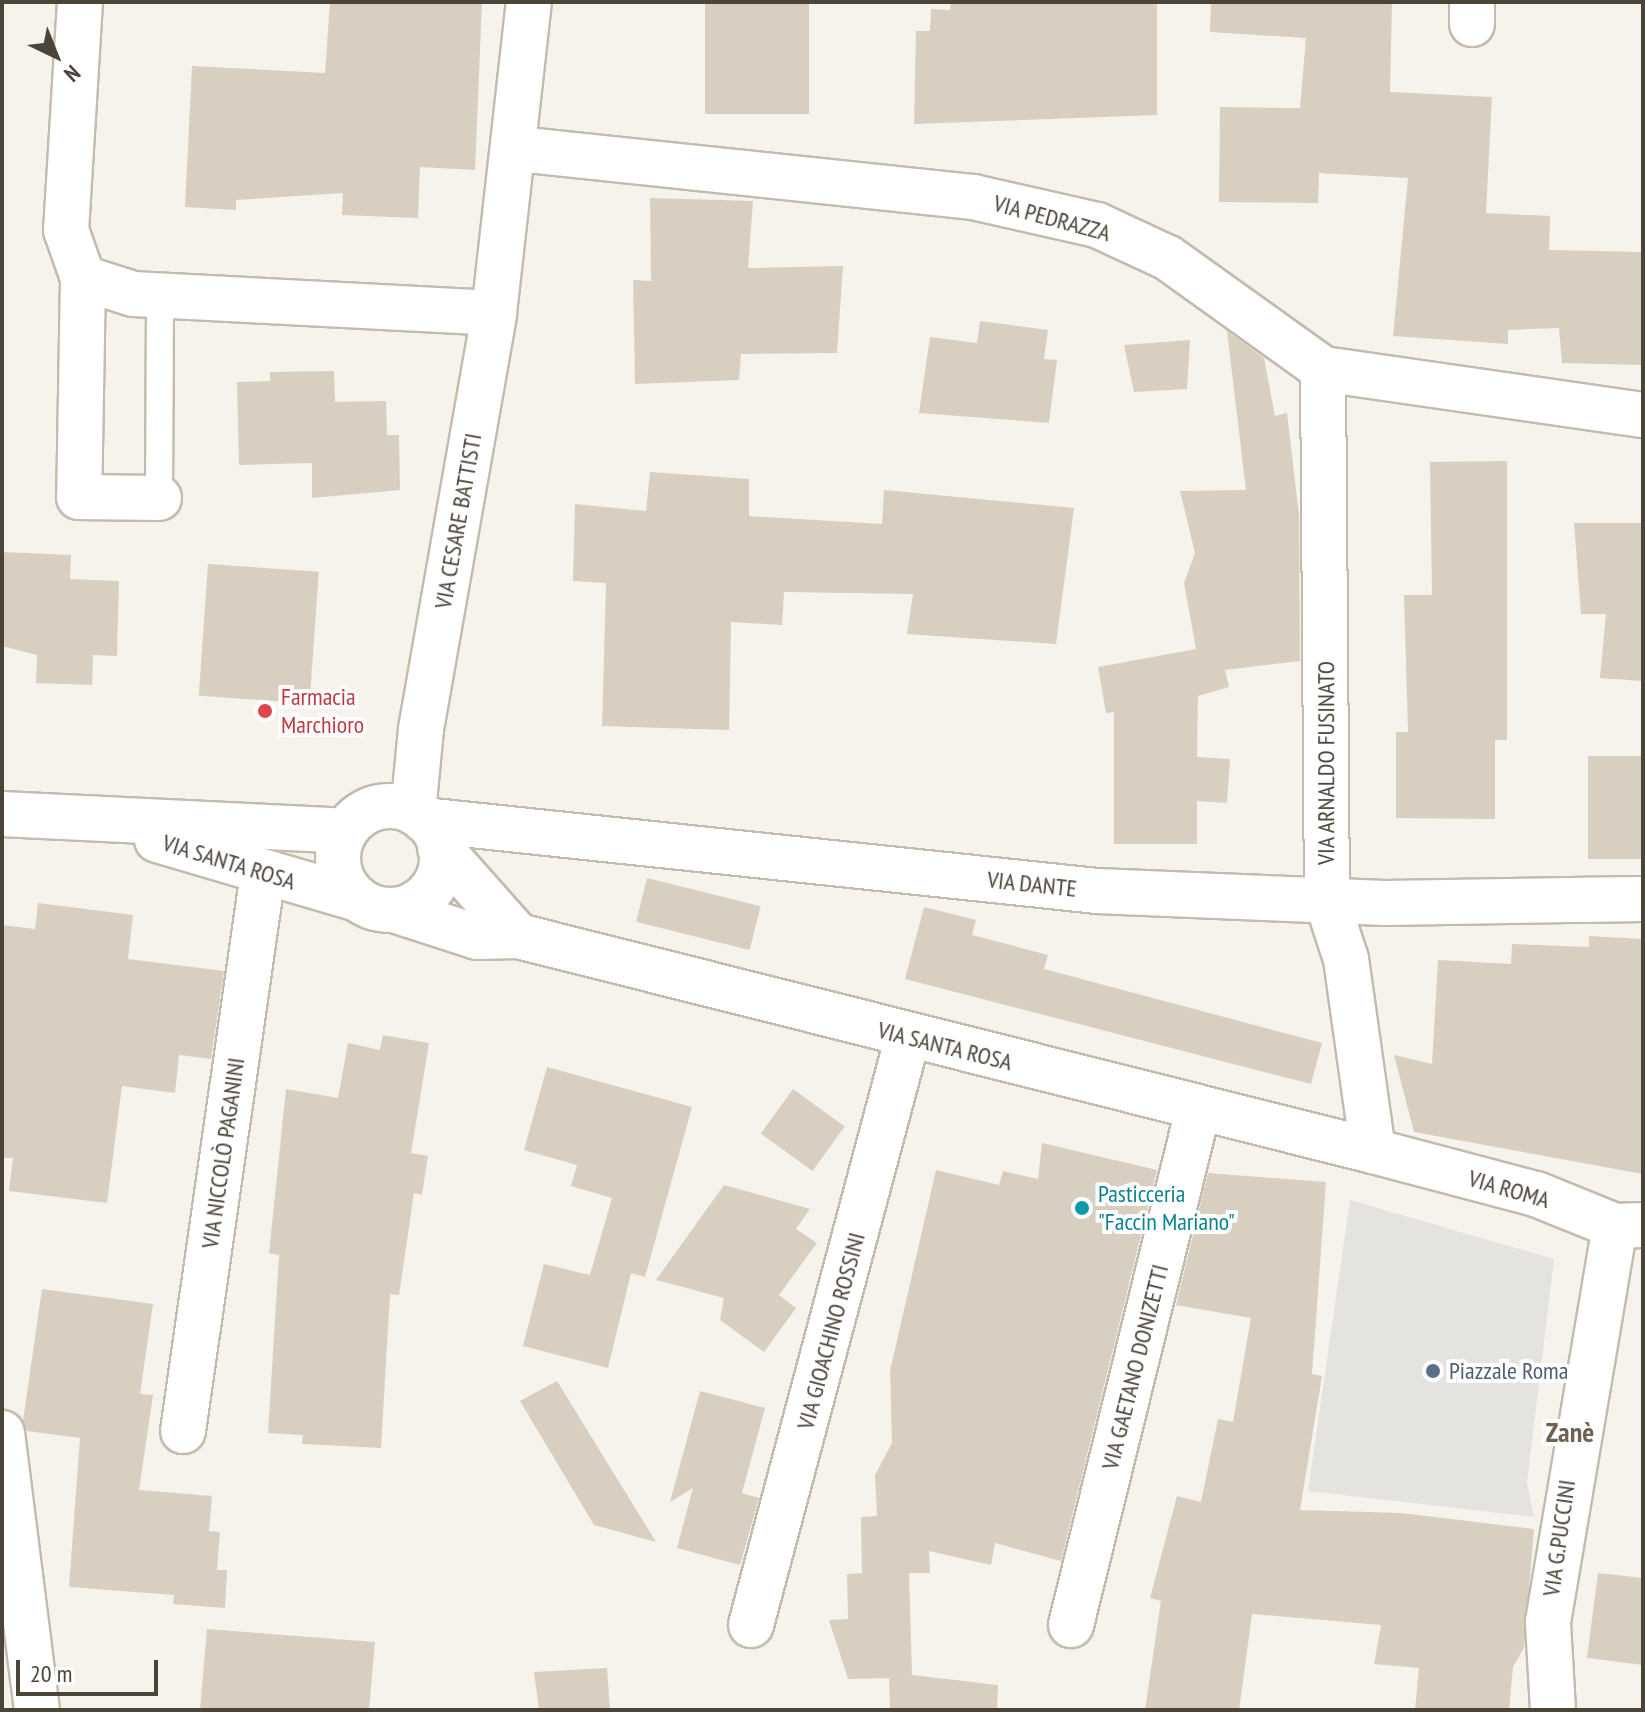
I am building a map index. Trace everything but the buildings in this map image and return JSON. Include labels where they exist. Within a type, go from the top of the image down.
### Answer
[{"type":"street","points":[[80,2],[66,230],[83,278],[79,497],[159,498]]},
{"type":"street","name":"VIA CESARE BATTISTI","points":[[417,822],[421,729],[494,313],[517,149],[529,2]]},
{"type":"street","name":"VIA PEDRAZZA","points":[[517,149],[973,197],[1097,225],[1168,258],[1323,369],[1643,415]]},
{"type":"street","points":[[83,278],[160,296],[494,313]]},
{"type":"street","name":"VIA ARNALDO FUSINATO","points":[[1323,369],[1327,901],[1346,959],[1373,1151]]},
{"type":"street","points":[[417,822],[441,865],[426,896],[376,905],[338,861],[345,831],[372,810],[417,822],[518,936]]},
{"type":"street","name":"VIA SANTA ROSA","points":[[2,814],[102,823],[345,831]]},
{"type":"street","name":"VIA DANTE","points":[[417,822],[1097,891],[1261,892],[1327,901],[1643,899]]},
{"type":"street","name":"VIA SANTA ROSA","points":[[102,823],[477,937],[518,936],[1198,1110],[1373,1151]]},
{"type":"street","name":"VIA NICCOLÒ PAGANINI","points":[[183,1431],[263,874]]},
{"type":"street","name":"VIA GIOACHINO ROSSINI","points":[[751,1625],[908,1036]]},
{"type":"street","name":"VIA GAETANO DONIZETTI","points":[[1071,1625],[1198,1110]]},
{"type":"street","name":"VIA ROMA","points":[[1373,1151],[1536,1194],[1629,1226]]},
{"type":"street","name":"VIA G.PUCCINI","points":[[1553,1710],[1548,1622],[1629,1226]]},
{"type":"street","points":[[2,1433],[37,1710]]},
{"type":"lane","points":[[159,498],[160,296]]},
{"type":"shaded area","name":"Piazzale Roma","points":[[1350,1200],[1554,1259],[1527,1483],[1534,1517],[1308,1491]]},
{"type":"place","name":"Farmacia Marchioro","points":[[265,711]]},
{"type":"place","name":"Pasticceria \"Faccin Mariano\"","points":[[1082,1208]]},
{"type":"place","name":"Piazzale Roma","points":[[1433,1371]]},
{"type":"district","name":"Zanè","points":[[1570,1432]]}]
